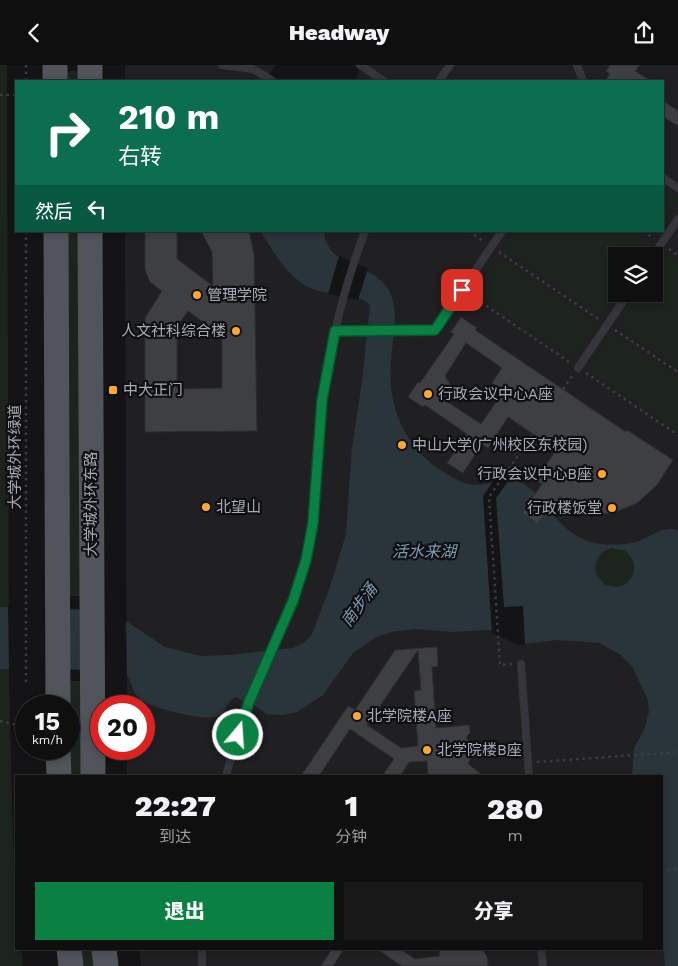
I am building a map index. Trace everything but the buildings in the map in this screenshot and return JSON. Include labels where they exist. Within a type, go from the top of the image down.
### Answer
[{"type":"main road","points":[[55,65],[55,80]]},
{"type":"main road","points":[[90,65],[90,80]]},
{"type":"main road","points":[[56,232],[58,695]]},
{"type":"main road","name":"大学城外环东路","points":[[90,232],[93,775]]},
{"type":"main road","points":[[58,760],[59,775]]},
{"type":"main road","points":[[69,950],[71,966]]},
{"type":"main road","points":[[104,950],[106,966]]},
{"type":"lane","points":[[222,65],[229,67],[247,66],[270,79]]},
{"type":"lane","points":[[360,65],[382,80]]},
{"type":"lane","points":[[440,80],[450,65]]},
{"type":"lane","points":[[577,65],[583,80]]},
{"type":"lane","points":[[664,178],[678,187]]},
{"type":"lane","points":[[659,247],[678,219]]},
{"type":"lane","points":[[226,775],[249,702],[293,601],[310,543],[320,423],[327,368],[343,299],[364,232]]},
{"type":"lane","points":[[335,331],[435,330],[501,232]]},
{"type":"lane","points":[[578,368],[623,302]]},
{"type":"lane","points":[[521,664],[529,775]]},
{"type":"lane","points":[[202,950],[202,966]]},
{"type":"lane","points":[[541,950],[543,966]]},
{"type":"path","points":[[26,65],[26,80]]},
{"type":"path","points":[[0,95],[15,95]]},
{"type":"path","name":"大学城外环绿道","points":[[26,232],[26,682]]},
{"type":"path","points":[[470,232],[678,372]]},
{"type":"path","points":[[563,389],[578,368]]},
{"type":"path","points":[[521,664],[500,665],[489,497],[533,434]]},
{"type":"path","points":[[0,721],[15,724]]},
{"type":"path","points":[[528,763],[678,752]]},
{"type":"path","points":[[663,870],[678,869]]},
{"type":"shaded area","points":[[0,65],[7,65],[9,682],[15,950],[21,950],[23,966],[0,966]]},
{"type":"shaded area","name":"中山大学(广州校区东校园)","points":[[125,65],[678,65],[678,966],[141,966],[139,950],[663,950],[663,775],[127,775],[127,760],[155,760],[155,695],[127,695],[125,232],[664,232],[664,80],[125,80]]},
{"type":"shaded area","points":[[73,70],[78,73],[79,80],[67,80],[67,73]]},
{"type":"shaded area","points":[[664,188],[678,197],[678,202],[664,223]]},
{"type":"shaded area","points":[[67,232],[79,232],[81,596],[69,596]]},
{"type":"shaded area","points":[[513,232],[636,232],[651,242],[648,247],[608,247],[608,302],[611,302],[602,315],[503,248]]},
{"type":"shaded area","points":[[667,253],[678,261],[678,366],[618,326],[634,302],[663,302],[663,259]]},
{"type":"shaded area","points":[[498,257],[597,323],[573,359],[474,292]]},
{"type":"shaded area","points":[[613,334],[678,378],[678,430],[589,370]]},
{"type":"shaded area","points":[[615,548],[629,554],[635,568],[629,582],[615,588],[601,582],[595,568],[601,554]]},
{"type":"shaded area","points":[[69,681],[81,681],[82,775],[70,775],[70,760],[80,760],[80,695],[69,695]]},
{"type":"shaded area","points":[[81,950],[93,950],[95,966],[83,966]]},
{"type":"water","name":"活水来湖","points":[[261,232],[324,232],[328,245],[335,254],[378,278],[387,287],[394,308],[395,323],[391,381],[393,400],[398,417],[416,448],[444,473],[470,485],[506,480],[520,482],[539,496],[570,531],[581,538],[595,543],[610,545],[626,544],[636,542],[662,530],[673,529],[678,531],[678,966],[665,966],[663,944],[663,775],[632,775],[634,748],[645,728],[649,711],[648,700],[633,668],[621,655],[599,643],[557,640],[523,644],[496,631],[489,630],[452,632],[415,629],[391,632],[376,637],[353,653],[323,695],[297,712],[282,715],[266,714],[256,706],[235,697],[218,716],[190,716],[165,710],[155,706],[155,695],[137,695],[126,674],[115,670],[0,669],[0,607],[98,610],[123,619],[165,647],[201,656],[230,655],[293,648],[304,643],[312,634],[330,587],[346,534],[352,447],[362,382],[370,305],[359,298],[323,292],[308,287],[286,269]],"holes":[[[611,548],[625,551],[633,561],[634,571],[632,576],[629,581],[618,587],[605,585],[596,574],[598,558],[603,552]]]},
{"type":"pier","points":[[276,65],[362,65],[354,80],[265,80]]},
{"type":"pier","points":[[339,256],[368,268],[358,300],[328,294]]},
{"type":"pier","points":[[503,477],[511,477],[496,498],[504,607],[523,606],[525,645],[519,645],[492,633],[483,496],[493,481]]},
{"type":"pier","points":[[8,605],[69,607],[69,672],[9,672]]},
{"type":"pier","points":[[98,607],[126,618],[127,679],[115,672],[81,672]]},
{"type":"place","name":"管理学院","points":[[197,295]]},
{"type":"place","name":"人文社科综合楼","points":[[236,331]]},
{"type":"place","name":"中大正门","points":[[113,390]]},
{"type":"place","name":"行政会议中心A座","points":[[428,394]]},
{"type":"place","name":"中山大学(广州校区东校园)","points":[[402,445]]},
{"type":"place","name":"行政会议中心B座","points":[[602,474]]},
{"type":"place","name":"北望山","points":[[206,507]]},
{"type":"place","name":"行政楼饭堂","points":[[612,508]]},
{"type":"place","name":"北学院楼A座","points":[[357,716]]},
{"type":"place","name":"北学院楼B座","points":[[427,750]]},
{"type":"route","points":[[238,735],[249,702],[293,601],[306,560],[313,523],[316,458],[322,400],[335,331],[435,330],[462,290]]},
{"type":"water label","name":"南步涌","points":[[359,605]]}]
